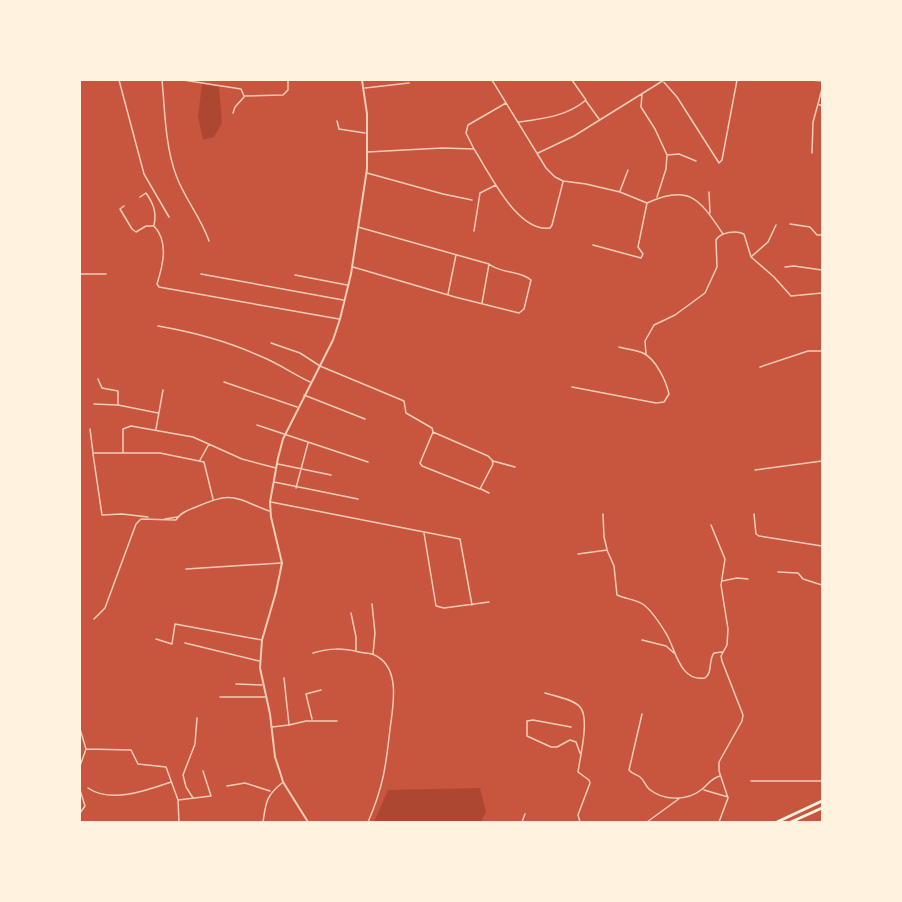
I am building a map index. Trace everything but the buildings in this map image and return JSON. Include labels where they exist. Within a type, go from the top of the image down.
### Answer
[{"type":"highway","points":[[777,822],[822,801]]},
{"type":"highway","points":[[791,822],[822,808]]},
{"type":"street","points":[[119,80],[142,169],[169,217]]},
{"type":"street","points":[[162,80],[170,159],[182,190],[201,222],[209,241]]},
{"type":"street","points":[[183,80],[241,89],[244,96],[233,113]]},
{"type":"street","points":[[244,96],[283,95],[288,90],[288,80]]},
{"type":"street","points":[[308,822],[283,782],[275,757],[260,661],[261,640],[276,592],[282,563],[270,502],[285,435],[320,366],[340,319],[348,285],[368,152],[365,88],[362,80]]},
{"type":"street","points":[[492,80],[550,173],[563,181],[620,192],[647,203],[675,194],[691,196],[710,214],[723,234]]},
{"type":"street","points":[[572,80],[599,120]]},
{"type":"street","points":[[538,154],[574,136],[663,80],[677,97],[719,163],[722,160],[737,80]]},
{"type":"street","points":[[811,80],[822,81]]},
{"type":"street","points":[[365,88],[409,83]]},
{"type":"street","points":[[812,153],[813,122],[822,89]]},
{"type":"street","points":[[642,93],[641,107],[656,129],[667,155],[666,169],[657,198]]},
{"type":"street","points":[[519,122],[563,114],[586,100]]},
{"type":"street","points":[[507,102],[468,125],[466,133],[517,215],[532,225],[547,229],[552,225],[563,181]]},
{"type":"street","points":[[818,104],[822,106]]},
{"type":"street","points":[[337,121],[339,129],[367,133]]},
{"type":"street","points":[[368,152],[442,148],[474,149]]},
{"type":"street","points":[[667,155],[679,154],[696,160]]},
{"type":"street","points":[[620,192],[628,170]]},
{"type":"street","points":[[366,173],[472,200]]},
{"type":"street","points":[[474,231],[480,193],[496,184]]},
{"type":"street","points":[[709,192],[710,214]]},
{"type":"street","points":[[140,197],[146,193],[155,209],[154,226]]},
{"type":"street","points":[[593,245],[641,258],[643,254],[638,247],[647,203]]},
{"type":"street","points":[[124,206],[120,209],[136,232],[146,226],[154,226],[159,231],[164,252],[157,284],[159,287],[340,319]]},
{"type":"street","points":[[790,224],[810,226],[817,235],[822,235]]},
{"type":"street","points":[[751,257],[768,242],[776,225]]},
{"type":"street","points":[[352,266],[448,295],[521,313],[531,280],[495,269],[489,264],[357,227]]},
{"type":"street","points":[[572,387],[656,403],[664,402],[669,394],[668,389],[662,374],[646,354],[645,341],[654,325],[675,315],[705,293],[717,267],[716,240],[723,234],[743,233],[751,257],[791,296],[822,293]]},
{"type":"street","points":[[448,295],[456,255]]},
{"type":"street","points":[[482,304],[489,264]]},
{"type":"street","points":[[785,267],[822,270]]},
{"type":"street","points":[[80,273],[105,274]]},
{"type":"street","points":[[201,274],[344,300]]},
{"type":"street","points":[[295,275],[348,285]]},
{"type":"street","points":[[158,326],[206,336],[243,349],[262,356],[311,382]]},
{"type":"street","points":[[271,343],[309,357],[320,366],[406,402],[406,413],[432,428],[433,432],[488,456],[492,460],[515,467]]},
{"type":"street","points":[[619,347],[646,354]]},
{"type":"street","points":[[760,367],[808,351],[822,351]]},
{"type":"street","points":[[98,379],[102,388],[119,392],[118,405]]},
{"type":"street","points":[[224,382],[299,408]]},
{"type":"street","points":[[155,430],[163,390]]},
{"type":"street","points":[[304,395],[365,419]]},
{"type":"street","points":[[94,404],[118,405],[158,413]]},
{"type":"street","points":[[257,425],[368,462]]},
{"type":"street","points":[[123,453],[123,433],[125,427],[131,426],[193,437],[242,459],[276,468]]},
{"type":"street","points":[[90,429],[102,515],[122,514],[165,519],[177,517]]},
{"type":"street","points":[[433,432],[420,463],[489,493]]},
{"type":"street","points":[[296,488],[308,442]]},
{"type":"street","points":[[200,460],[210,444]]},
{"type":"street","points":[[93,453],[160,453],[200,460],[206,464],[213,500]]},
{"type":"street","points":[[480,489],[493,464],[492,460]]},
{"type":"street","points":[[755,470],[822,460]]},
{"type":"street","points":[[277,464],[331,475]]},
{"type":"street","points":[[273,482],[358,499]]},
{"type":"street","points":[[94,619],[105,608],[136,524],[141,519],[176,520],[177,517],[225,496],[270,511]]},
{"type":"street","points":[[270,502],[460,539],[472,605]]},
{"type":"street","points":[[603,514],[604,537],[614,566],[617,595],[636,600],[648,608],[667,635],[686,672],[700,679],[708,676],[711,657],[714,653],[723,652]]},
{"type":"street","points":[[754,514],[756,534],[759,536],[822,546]]},
{"type":"street","points":[[711,525],[725,559],[721,581],[728,623],[727,645],[722,661],[743,715],[742,721],[719,762],[720,776],[728,798],[719,822]]},
{"type":"street","points":[[424,532],[436,606],[444,608],[489,602]]},
{"type":"street","points":[[578,554],[608,550]]},
{"type":"street","points":[[186,569],[282,563]]},
{"type":"street","points":[[778,572],[798,573],[803,579],[822,585]]},
{"type":"street","points":[[721,581],[737,578],[748,579]]},
{"type":"street","points":[[372,604],[375,633],[373,655]]},
{"type":"street","points":[[351,613],[356,637],[356,651]]},
{"type":"street","points":[[156,639],[172,644],[175,624],[261,640]]},
{"type":"street","points":[[642,640],[666,646],[675,653]]},
{"type":"street","points":[[185,643],[260,661]]},
{"type":"street","points":[[314,653],[339,648],[356,651],[373,655],[387,668],[394,692],[394,704],[382,787],[368,822]]},
{"type":"street","points":[[284,678],[289,725]]},
{"type":"street","points":[[236,684],[263,685]]},
{"type":"street","points":[[312,720],[306,694],[321,690]]},
{"type":"street","points":[[545,693],[580,707],[584,718],[579,774],[590,783],[578,815],[580,822]]},
{"type":"street","points":[[220,697],[266,698]]},
{"type":"street","points":[[642,714],[629,772],[639,776],[647,788],[655,793],[680,798]]},
{"type":"street","points":[[193,798],[186,787],[183,775],[194,748],[197,718]]},
{"type":"street","points":[[271,727],[312,720],[336,721]]},
{"type":"street","points":[[571,727],[533,720],[527,721],[526,729],[527,736],[551,747],[557,747],[570,740],[576,742],[580,754]]},
{"type":"street","points":[[80,729],[86,749],[80,766]]},
{"type":"street","points":[[86,749],[131,750],[138,764],[166,766],[178,800],[179,822]]},
{"type":"street","points":[[178,800],[211,796],[203,771]]},
{"type":"street","points":[[646,822],[680,798],[702,789],[711,779],[720,776]]},
{"type":"street","points":[[751,781],[822,781]]},
{"type":"street","points":[[88,788],[93,791],[119,795],[171,782]]},
{"type":"street","points":[[263,822],[266,802],[271,791],[283,782]]},
{"type":"street","points":[[226,786],[245,783],[271,791]]},
{"type":"street","points":[[702,789],[728,798]]},
{"type":"street","points":[[80,790],[85,806],[80,813]]},
{"type":"street","points":[[522,822],[525,814]]},
{"type":"shaded area","points":[[202,84],[219,87],[222,123],[214,137],[203,140],[198,116]]},
{"type":"shaded area","points":[[480,788],[486,812],[481,822],[374,822],[388,790]]}]
